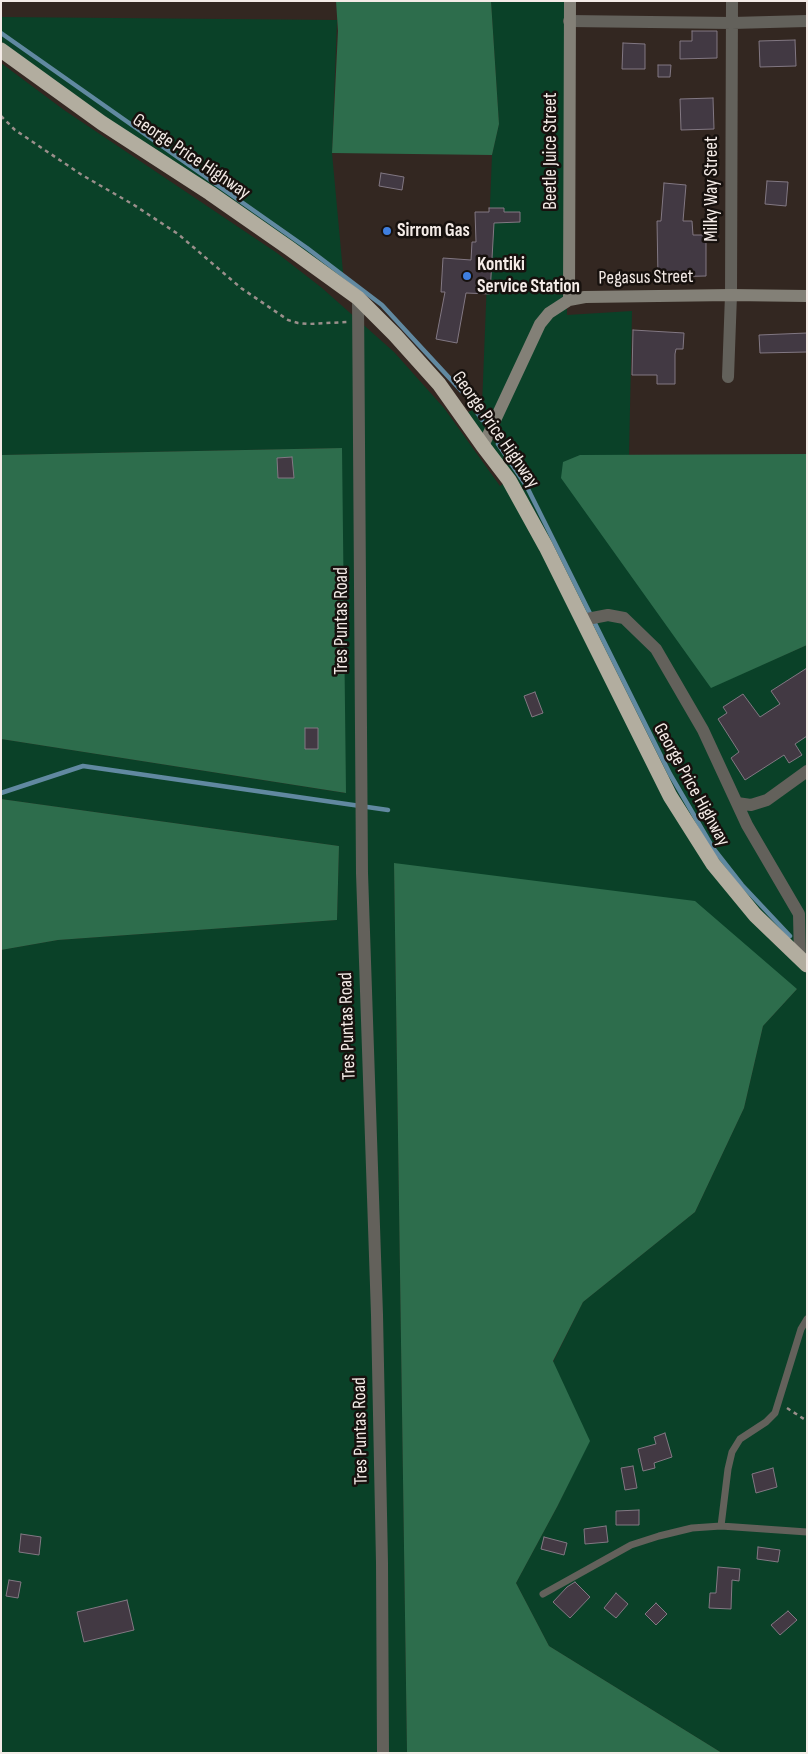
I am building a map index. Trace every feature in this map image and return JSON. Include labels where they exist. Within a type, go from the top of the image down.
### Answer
[{"type":"highway","name":"George Price Highway","points":[[1,50],[102,123],[265,232],[358,298],[395,335],[439,384],[509,480],[546,547],[670,796],[713,864],[755,915],[804,962]]},
{"type":"street","name":"Beetle Juice Street","points":[[569,300],[570,1]]},
{"type":"street","name":"Milky Way Street","points":[[728,376],[731,295],[732,1]]},
{"type":"street","points":[[570,21],[732,23],[807,21]]},
{"type":"street","name":"Pegasus Street","points":[[483,446],[540,324],[549,312],[569,300],[585,297],[807,296]]},
{"type":"street","name":"Tres Puntas Road","points":[[358,298],[362,873],[377,1325],[382,1563],[383,1753]]},
{"type":"street","points":[[582,620],[608,615],[624,618],[656,649],[703,730],[746,825],[799,914],[804,962]]},
{"type":"street","points":[[737,803],[751,805],[767,800],[807,771]]},
{"type":"lane","points":[[721,1526],[732,1452],[740,1439],[766,1422],[775,1413],[801,1329],[807,1319]]},
{"type":"lane","points":[[543,1594],[631,1544],[692,1528],[721,1526],[807,1532]]},
{"type":"path","points":[[1,116],[15,130],[82,175],[134,205],[178,234],[241,288],[288,320],[308,324],[358,322]]},
{"type":"path","points":[[778,1402],[807,1422]]},
{"type":"green space","points":[[336,1],[491,1],[499,124],[492,155],[332,153],[338,31]]},
{"type":"green space","points":[[491,1],[565,1],[567,315],[632,311],[629,456],[580,455],[711,687],[807,645],[807,1753],[722,1753],[549,1646],[516,1583],[557,1507],[589,1441],[553,1362],[583,1302],[695,1212],[744,1108],[763,1026],[797,989],[394,863],[407,1753],[1,1753],[1,950],[58,940],[337,920],[339,846],[1,799],[1,739],[345,793],[341,448],[1,455],[1,63],[64,110],[277,253],[322,288],[394,352],[444,408],[500,486],[509,480],[518,479],[486,441],[468,412],[482,405],[492,155],[499,124]]},
{"type":"green space","points":[[1,17],[337,20],[332,153],[344,283],[63,89],[8,48],[1,41]]},
{"type":"green space","points":[[342,448],[346,793],[1,739],[1,455]]},
{"type":"green space","points":[[807,454],[807,645],[711,688],[561,478],[563,462],[580,455]]},
{"type":"green space","points":[[1,799],[339,846],[337,920],[58,940],[1,950]]},
{"type":"green space","points":[[394,863],[695,901],[797,989],[763,1026],[744,1108],[695,1212],[583,1302],[553,1361],[590,1441],[516,1583],[549,1646],[722,1753],[407,1753]]},
{"type":"building","points":[[692,31],[717,31],[717,58],[680,59],[680,41],[692,41]]},
{"type":"building","points":[[795,40],[796,66],[760,67],[759,41]]},
{"type":"building","points":[[623,43],[645,44],[645,69],[622,69]]},
{"type":"building","points":[[658,65],[671,65],[670,77],[658,77]]},
{"type":"building","points":[[713,98],[714,129],[681,130],[680,99]]},
{"type":"building","points":[[381,173],[404,177],[402,190],[379,186]]},
{"type":"building","points":[[767,181],[788,182],[786,206],[765,204]]},
{"type":"building","points":[[664,183],[686,185],[683,221],[692,221],[693,235],[706,235],[706,276],[658,277],[657,221],[661,221]]},
{"type":"building","points":[[489,208],[504,208],[504,212],[520,212],[520,222],[494,223],[490,294],[466,293],[457,343],[436,339],[445,292],[441,292],[443,258],[471,260],[472,242],[476,242],[475,212],[489,212]]},
{"type":"building","points":[[633,330],[684,333],[683,349],[676,349],[675,354],[675,384],[657,384],[657,375],[632,375]]},
{"type":"building","points":[[807,333],[807,352],[760,353],[759,335]]},
{"type":"building","points":[[292,457],[294,478],[278,478],[277,458]]},
{"type":"building","points":[[807,668],[807,736],[795,744],[802,755],[789,763],[784,755],[745,780],[731,758],[739,752],[718,719],[727,713],[723,707],[743,694],[760,717],[780,704],[771,691]]},
{"type":"building","points":[[535,692],[543,713],[532,717],[524,696]]},
{"type":"building","points":[[305,728],[318,728],[318,749],[305,749]]},
{"type":"building","points":[[665,1433],[672,1457],[654,1463],[655,1468],[643,1471],[638,1449],[656,1444],[654,1437]]},
{"type":"building","points":[[633,1466],[637,1488],[625,1490],[621,1468]]},
{"type":"building","points":[[773,1468],[777,1487],[756,1493],[752,1474]]},
{"type":"building","points":[[639,1510],[639,1525],[616,1525],[616,1511]]},
{"type":"building","points":[[606,1526],[608,1542],[585,1544],[584,1529]]},
{"type":"building","points":[[21,1534],[41,1537],[39,1555],[19,1552]]},
{"type":"building","points":[[544,1537],[567,1543],[564,1555],[541,1549]]},
{"type":"building","points":[[758,1547],[780,1550],[778,1562],[757,1559]]},
{"type":"building","points":[[718,1567],[740,1569],[739,1581],[732,1580],[731,1609],[709,1608],[710,1593],[716,1593]]},
{"type":"building","points":[[9,1580],[21,1582],[18,1598],[6,1596]]},
{"type":"building","points":[[575,1582],[590,1597],[570,1618],[553,1602],[567,1587]]},
{"type":"building","points":[[616,1593],[628,1604],[616,1618],[604,1608]]},
{"type":"building","points":[[127,1600],[134,1630],[84,1642],[77,1612]]},
{"type":"building","points":[[656,1603],[667,1614],[656,1625],[645,1614]]},
{"type":"building","points":[[788,1611],[797,1620],[780,1635],[771,1625]]},
{"type":"waterway","points":[[1,33],[307,248],[382,305],[467,397],[482,420]]},
{"type":"waterway","points":[[498,444],[527,487],[670,774],[713,848],[742,885],[790,936]]},
{"type":"waterway","points":[[1,793],[83,766],[388,810]]},
{"type":"place","name":"Sirrom Gas","points":[[387,231]]},
{"type":"place","name":"Kontiki Service Station","points":[[467,276]]}]
